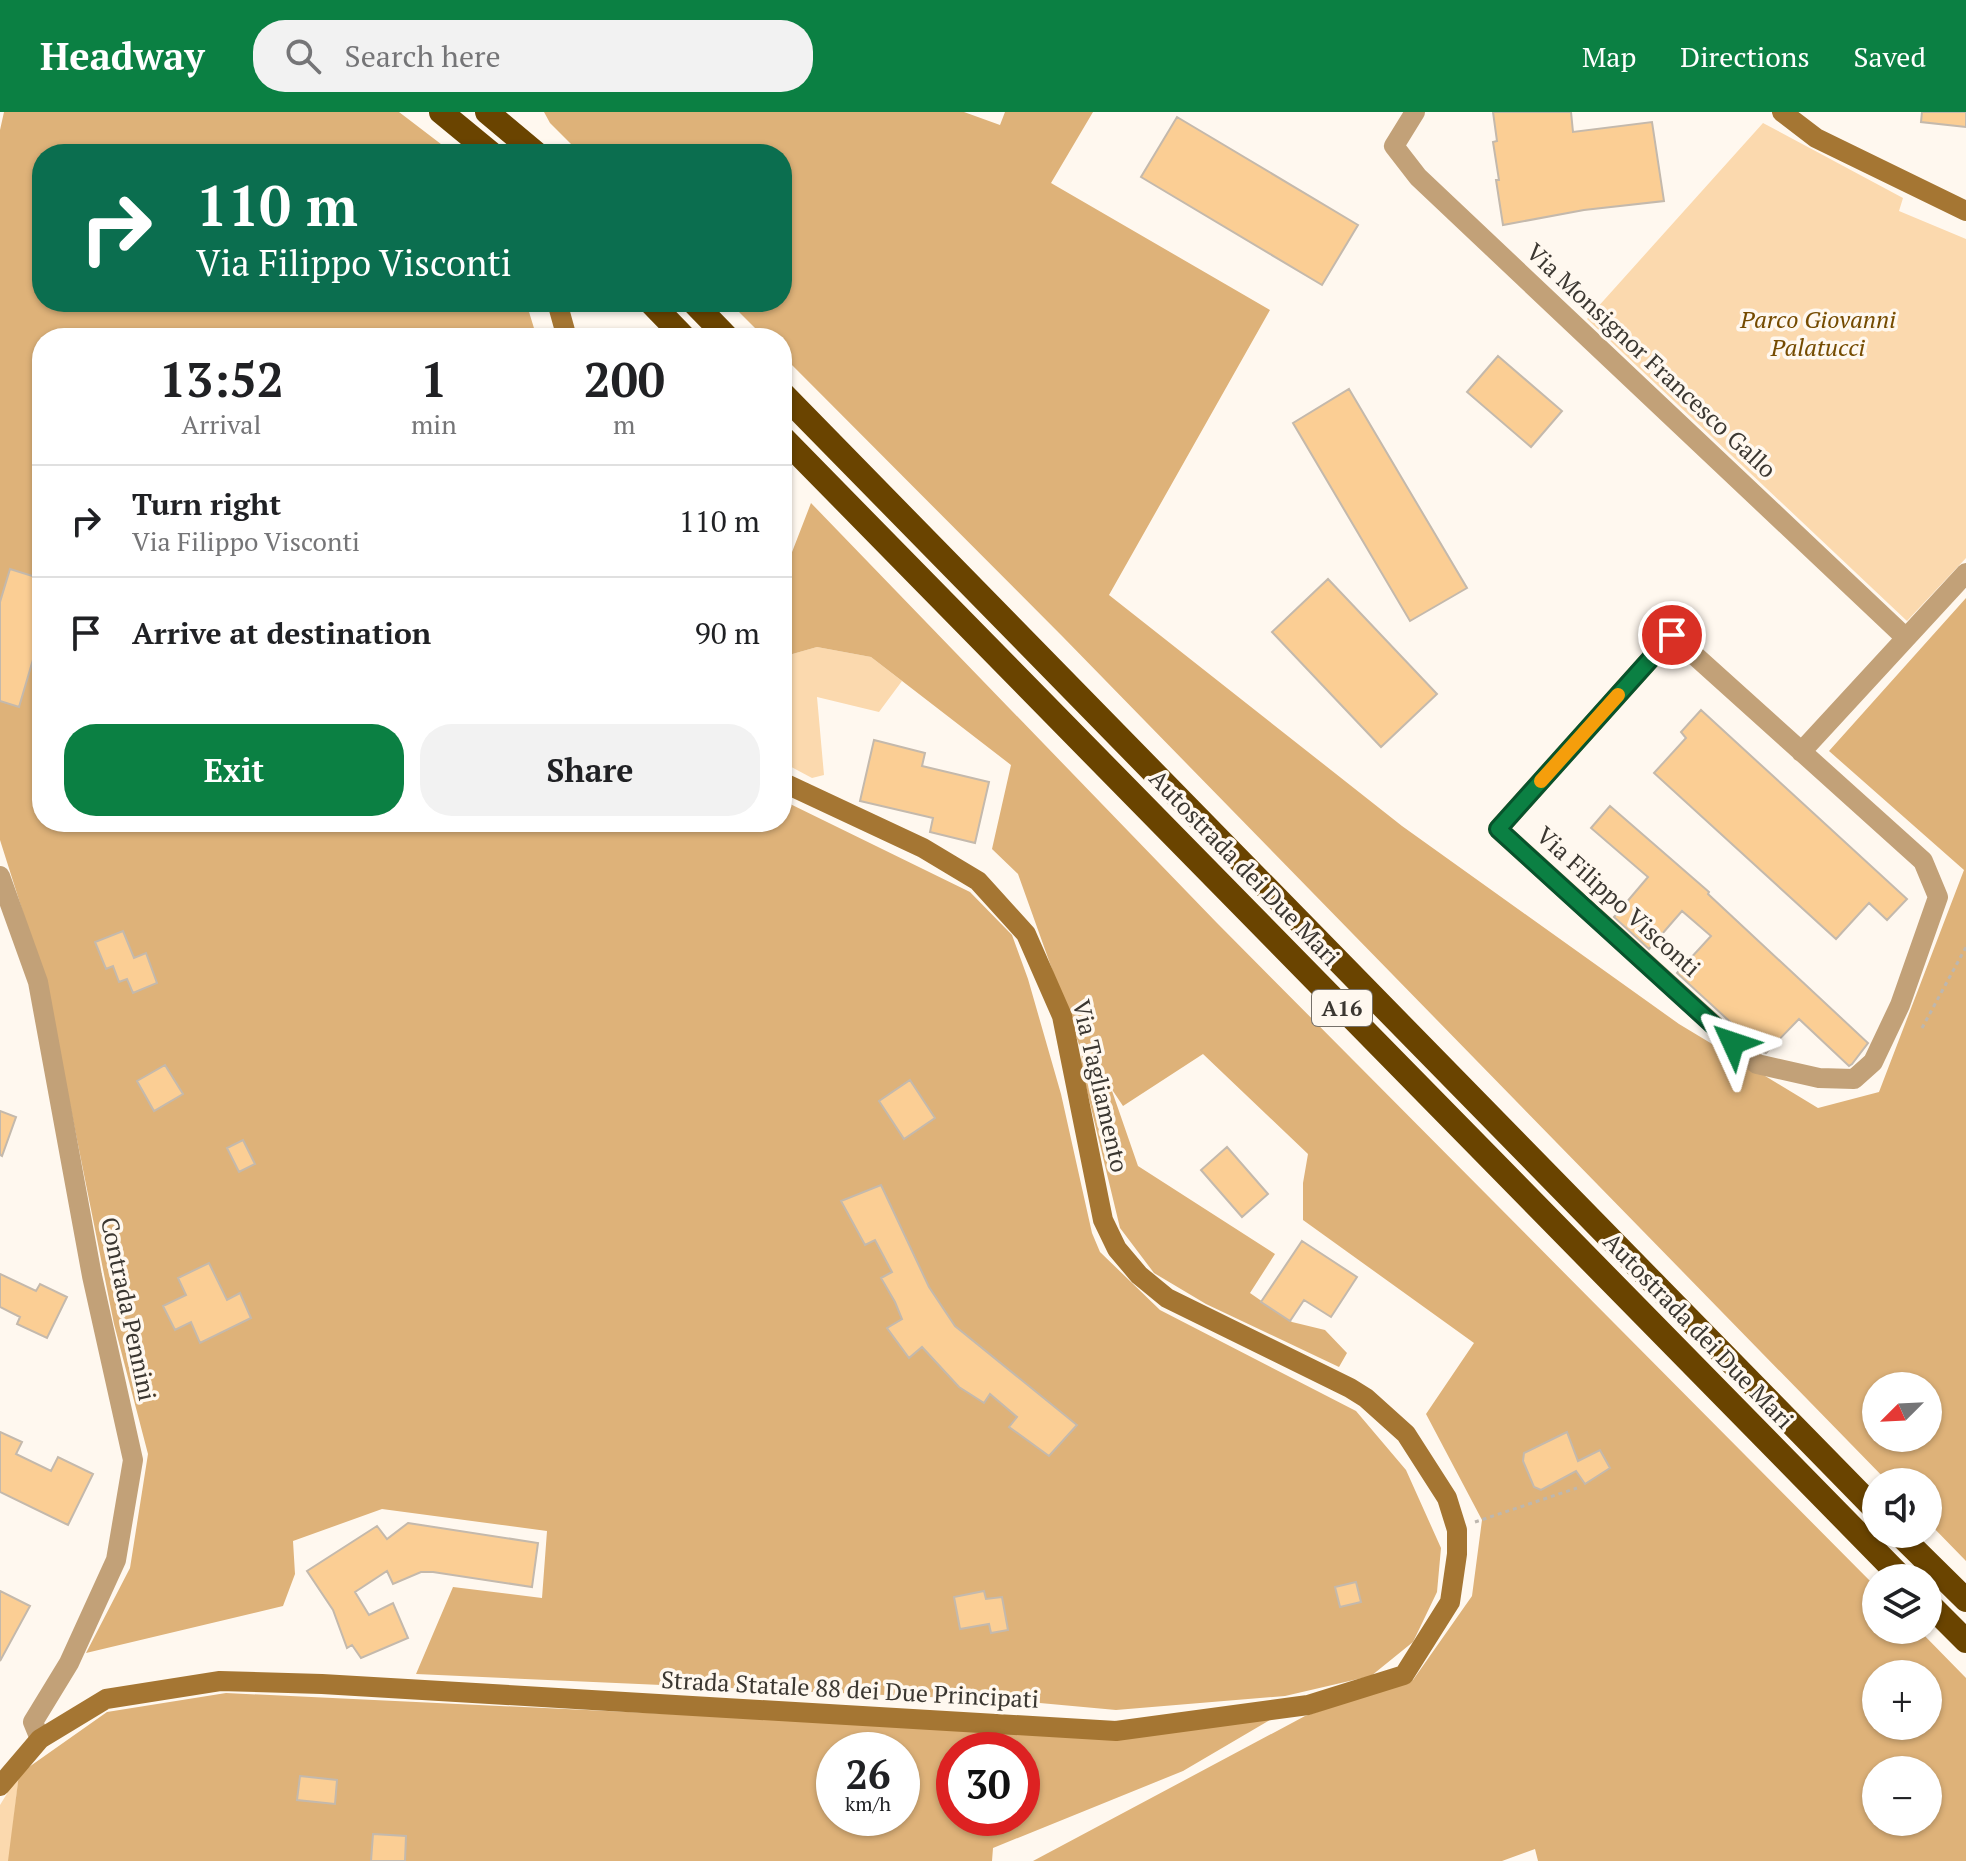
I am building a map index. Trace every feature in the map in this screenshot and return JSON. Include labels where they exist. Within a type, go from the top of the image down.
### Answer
[{"type":"highway","points":[[441,112],[479,144]]},
{"type":"highway","points":[[487,112],[525,144]]},
{"type":"highway","points":[[660,312],[675,328]]},
{"type":"highway","points":[[703,312],[718,328]]},
{"type":"highway","name":"Autostrada dei Due Mari","points":[[792,403],[1862,1496]]},
{"type":"highway","name":"Autostrada dei Due Mari","points":[[792,447],[1888,1564]]},
{"type":"highway","points":[[1913,1548],[1966,1600]]},
{"type":"highway","points":[[1942,1617],[1966,1641]]},
{"type":"main road","points":[[502,112],[511,144]]},
{"type":"main road","points":[[1782,112],[1816,138],[1966,211]]},
{"type":"main road","name":"Via Tagliamento","points":[[792,787],[923,848],[978,881],[1026,934],[1062,1016],[1103,1220],[1117,1249],[1139,1275],[1167,1298],[1366,1398]]},
{"type":"main road","name":"Strada Statale 88 dei Due Principati","points":[[0,1786],[40,1739],[106,1699],[220,1681],[322,1684],[1116,1731],[1308,1705],[1404,1675],[1450,1602],[1457,1530],[1447,1498],[1406,1434],[1366,1398]]},
{"type":"street","name":"Via Monsignor Francesco Gallo","points":[[1415,112],[1394,146],[1418,177],[1906,638]]},
{"type":"street","points":[[1801,752],[1966,573]]},
{"type":"street","name":"Via Filippo Visconti","points":[[1672,635],[1801,752],[1923,861],[1938,897],[1900,1005],[1873,1062],[1854,1079],[1819,1078],[1757,1064],[1498,829],[1672,635]]},
{"type":"street","name":"Contrada Pennini","points":[[0,876],[38,982],[92,1276],[133,1460],[116,1560],[69,1663],[33,1722],[40,1739]]},
{"type":"path","points":[[1922,1028],[1966,947]]},
{"type":"path","points":[[1457,1530],[1577,1488]]},
{"type":"green space","name":"Parco Giovanni Palatucci","points":[[1763,123],[1903,198],[1899,211],[1966,239],[1966,558],[1907,621],[1587,319]]},
{"type":"green space","points":[[817,647],[871,657],[902,681],[879,712],[817,697],[824,775],[812,778],[792,767],[792,654]]},
{"type":"green space","points":[[19,1774],[9,1861],[0,1861],[0,1805]]},
{"type":"shaded area","points":[[4,112],[399,112],[441,144],[32,144],[32,312],[529,312],[534,328],[32,328],[32,832],[792,832],[792,805],[970,892],[1012,935],[1028,979],[1061,1094],[1092,1233],[1100,1252],[1160,1310],[1356,1411],[1406,1470],[1441,1548],[1437,1592],[1413,1642],[1371,1676],[1285,1696],[1116,1710],[1018,1701],[416,1674],[453,1587],[542,1598],[547,1531],[382,1509],[293,1541],[295,1574],[283,1606],[86,1653],[130,1568],[148,1454],[114,1324],[46,985],[0,840],[0,130]]},
{"type":"shaded area","points":[[544,112],[964,112],[1000,125],[1005,112],[1093,112],[1051,183],[1270,310],[1109,595],[1402,826],[1679,1024],[1818,1108],[1879,1092],[1964,870],[1829,751],[1966,598],[1966,1561],[1942,1536],[1942,1468],[1874,1468],[1063,637],[792,365],[792,328],[755,328],[739,312],[792,312],[792,144],[571,144],[550,123]]},
{"type":"shaded area","points":[[811,503],[1217,923],[1862,1573],[1862,1644],[1933,1644],[1966,1678],[1966,1861],[1538,1861],[1535,1849],[1502,1861],[1033,1861],[1305,1716],[1413,1680],[1472,1596],[1482,1520],[1426,1414],[1474,1343],[1303,1220],[1303,1183],[1308,1154],[1203,1054],[1123,1106],[1111,1088],[1138,1166],[1275,1254],[1250,1293],[1292,1322],[1325,1330],[1347,1353],[1339,1367],[1206,1304],[1154,1273],[1120,1228],[1081,1066],[1082,1053],[1018,874],[992,849],[1011,765],[871,657],[817,647],[792,654],[792,552]]},
{"type":"shaded area","points":[[226,1693],[1137,1736],[1282,1713],[1183,1771],[1040,1829],[1040,1732],[936,1732],[936,1836],[1023,1836],[993,1848],[992,1861],[8,1861],[19,1774],[107,1712]]},
{"type":"building","points":[[1493,112],[1571,112],[1573,132],[1652,122],[1664,201],[1584,210],[1503,225],[1496,180],[1499,180],[1493,142],[1497,141]]},
{"type":"building","points":[[1922,112],[1966,112],[1966,127],[1921,122]]},
{"type":"building","points":[[1177,117],[1358,225],[1322,285],[1141,177]]},
{"type":"building","points":[[1498,356],[1562,411],[1531,447],[1467,392]]},
{"type":"building","points":[[1349,389],[1467,588],[1410,621],[1293,423]]},
{"type":"building","points":[[10,569],[32,576],[32,663],[19,707],[0,701],[0,602]]},
{"type":"building","points":[[1328,579],[1437,694],[1381,747],[1272,632]]},
{"type":"building","points":[[1701,710],[1907,899],[1887,920],[1869,903],[1836,939],[1654,773],[1686,738],[1681,732]]},
{"type":"building","points":[[874,740],[925,753],[922,766],[989,782],[975,843],[930,832],[933,818],[860,801]]},
{"type":"building","points":[[1610,806],[1709,892],[1868,1043],[1852,1064],[1849,1066],[1799,1019],[1766,1053],[1763,1052],[1677,973],[1711,936],[1682,911],[1649,949],[1614,917],[1648,877],[1591,828]]},
{"type":"building","points":[[123,931],[134,958],[146,953],[157,983],[133,993],[127,979],[119,982],[113,966],[106,969],[95,942]]},
{"type":"building","points":[[165,1065],[183,1094],[154,1111],[137,1081]]},
{"type":"building","points":[[910,1080],[935,1118],[904,1139],[879,1101]]},
{"type":"building","points":[[0,1111],[16,1117],[2,1156],[0,1155]]},
{"type":"building","points":[[243,1140],[255,1164],[239,1172],[227,1148]]},
{"type":"building","points":[[1227,1147],[1268,1194],[1242,1217],[1201,1170]]},
{"type":"building","points":[[881,1185],[929,1287],[955,1326],[1077,1425],[1049,1456],[1009,1427],[1017,1417],[990,1394],[984,1403],[959,1387],[922,1347],[909,1358],[887,1328],[902,1319],[881,1278],[892,1272],[875,1240],[865,1245],[841,1201]]},
{"type":"building","points":[[1302,1241],[1357,1277],[1331,1317],[1304,1300],[1290,1321],[1261,1302]]},
{"type":"building","points":[[209,1263],[227,1300],[240,1293],[251,1318],[200,1343],[191,1322],[175,1330],[163,1306],[186,1295],[178,1278]]},
{"type":"building","points":[[0,1274],[36,1291],[40,1284],[67,1297],[47,1338],[17,1324],[20,1317],[0,1307]]},
{"type":"building","points":[[0,1432],[22,1442],[16,1454],[51,1471],[58,1457],[93,1474],[68,1525],[0,1492]]},
{"type":"building","points":[[1567,1432],[1578,1461],[1600,1450],[1610,1468],[1585,1484],[1576,1471],[1541,1490],[1534,1487],[1523,1461],[1524,1453]]},
{"type":"building","points":[[408,1523],[538,1543],[532,1587],[433,1572],[421,1572],[393,1584],[387,1571],[355,1592],[369,1615],[393,1603],[408,1638],[361,1658],[352,1645],[347,1648],[333,1610],[307,1571],[377,1526],[387,1539]]},
{"type":"building","points":[[1356,1582],[1361,1602],[1340,1607],[1335,1587]]},
{"type":"building","points":[[0,1591],[30,1606],[0,1661]]},
{"type":"building","points":[[984,1591],[986,1599],[1002,1597],[1008,1630],[991,1633],[989,1624],[960,1629],[954,1597]]},
{"type":"building","points":[[300,1776],[337,1780],[335,1804],[297,1800]]},
{"type":"building","points":[[373,1834],[406,1836],[405,1861],[371,1861]]},
{"type":"slow traffic","points":[[1541,781],[1618,695]]},
{"type":"route","points":[[1672,635],[1498,829],[1733,1043]]}]
